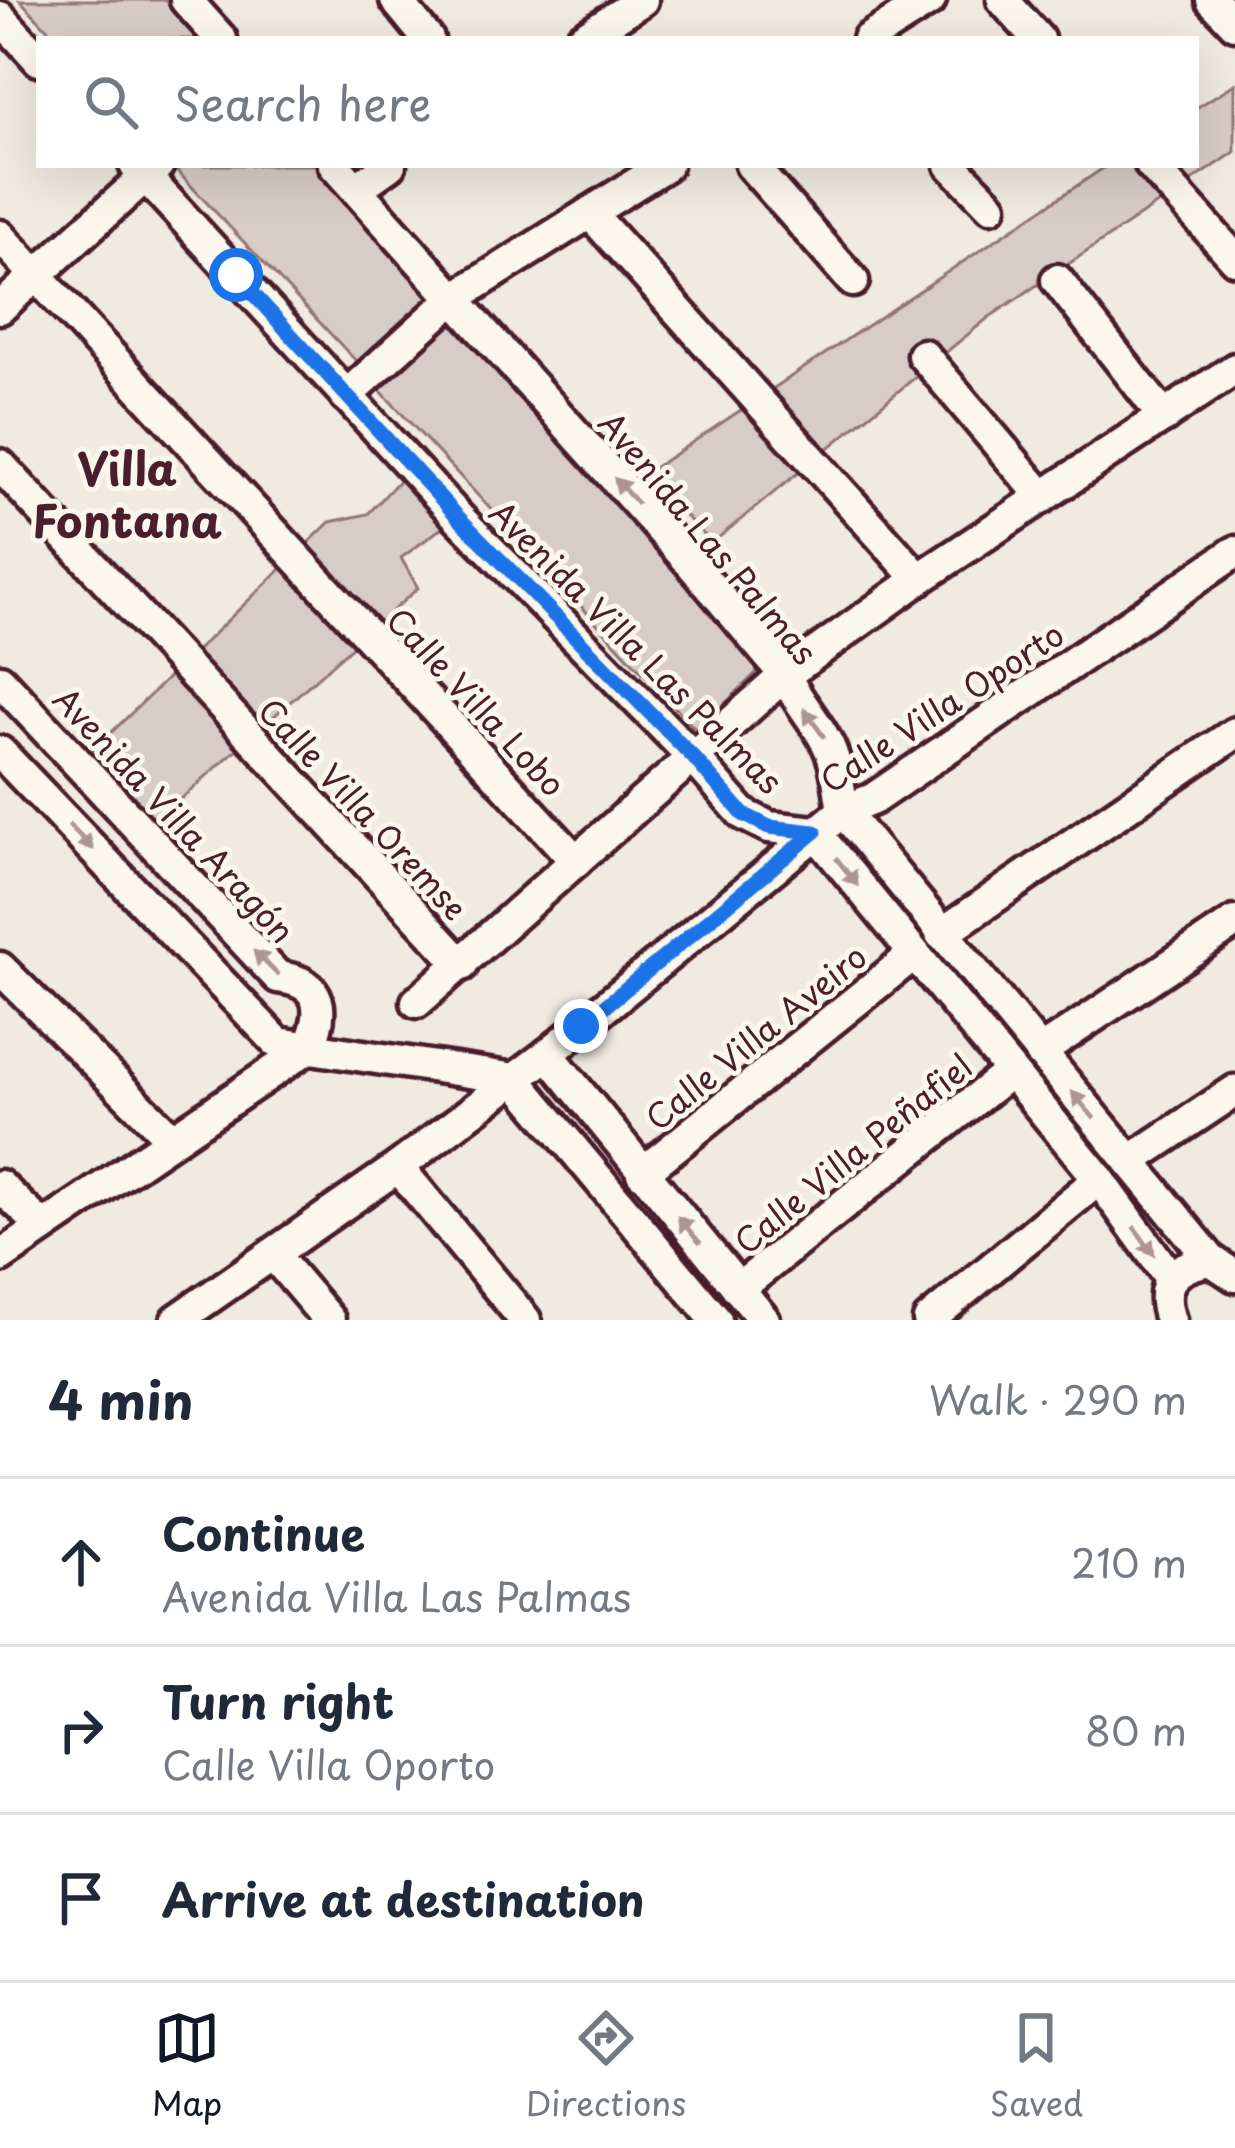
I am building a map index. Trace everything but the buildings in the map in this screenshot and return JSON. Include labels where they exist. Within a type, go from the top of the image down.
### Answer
[{"type":"street","points":[[186,0],[218,36]]},
{"type":"street","points":[[396,0],[426,36]]},
{"type":"street","points":[[582,36],[603,10],[642,0]]},
{"type":"street","points":[[873,36],[930,0]]},
{"type":"street","points":[[1003,0],[1035,36]]},
{"type":"street","points":[[1212,0],[1235,24]]},
{"type":"street","points":[[0,17],[36,57]]},
{"type":"street","name":"Avenida Las Palmas","points":[[337,168],[785,675],[836,763],[843,811],[1223,1268]]},
{"type":"street","points":[[356,189],[386,168]]},
{"type":"street","points":[[346,396],[454,298],[661,168]]},
{"type":"street","points":[[755,168],[853,281]]},
{"type":"street","points":[[953,168],[991,206]]},
{"type":"street","points":[[1154,168],[1235,259]]},
{"type":"street","points":[[0,308],[146,169]]},
{"type":"street","name":"Avenida Villa Las Palmas","points":[[146,169],[346,396],[743,814],[769,827],[815,832]]},
{"type":"street","points":[[590,213],[919,578]]},
{"type":"street","name":"Calle Villa Lobo","points":[[0,236],[576,861]]},
{"type":"street","points":[[1057,280],[1164,417]]},
{"type":"street","points":[[923,355],[1043,497]]},
{"type":"street","points":[[417,1002],[785,675],[919,578],[1235,369]]},
{"type":"street","name":"Calle Villa Oremse","points":[[0,465],[462,965]]},
{"type":"street","name":"Calle Villa Oporto","points":[[177,1320],[398,1167],[548,1054],[843,811],[873,799],[1235,552]]},
{"type":"street","name":"Avenida Villa Aragón","points":[[0,680],[278,977],[296,979],[306,987],[320,1004],[321,1020],[308,1047]]},
{"type":"street","points":[[941,934],[1235,733]]},
{"type":"street","points":[[0,752],[278,1043],[515,1079],[716,1320]]},
{"type":"street","points":[[815,832],[1099,1179],[1171,1279]]},
{"type":"street","points":[[1040,1052],[1235,922]]},
{"type":"street","name":"Calle Villa Aveiro","points":[[642,1173],[913,955]]},
{"type":"street","points":[[0,968],[171,1138]]},
{"type":"street","points":[[0,1256],[308,1047]]},
{"type":"street","points":[[548,1054],[764,1320]]},
{"type":"street","name":"Calle Villa Peñafiel","points":[[738,1289],[1010,1072]]},
{"type":"street","points":[[1130,1161],[1235,1091]]},
{"type":"street","points":[[398,1167],[525,1320]]},
{"type":"street","points":[[929,1320],[1099,1179]]},
{"type":"street","points":[[0,1186],[43,1227]]},
{"type":"street","points":[[273,1254],[328,1320]]},
{"type":"street","points":[[1170,1320],[1164,1300],[1171,1279],[1186,1264],[1223,1268]]},
{"type":"shaded area","points":[[20,0],[173,0],[203,36],[54,36]]},
{"type":"shaded area","points":[[1235,84],[1235,152],[988,318],[712,543],[645,474],[1104,168],[1199,168],[1199,106]]},
{"type":"shaded area","points":[[323,168],[433,298],[412,322],[357,362],[177,171]]},
{"type":"shaded area","points":[[461,316],[762,667],[697,731],[378,388]]},
{"type":"shaded area","points":[[407,472],[450,522],[401,558],[418,588],[155,822],[91,752],[330,522],[368,514]]},
{"type":"district","name":"Villa Fontana","points":[[127,493]]},
{"type":"route","points":[[236,275],[459,518],[743,814],[769,827],[815,832],[581,1026]]}]
